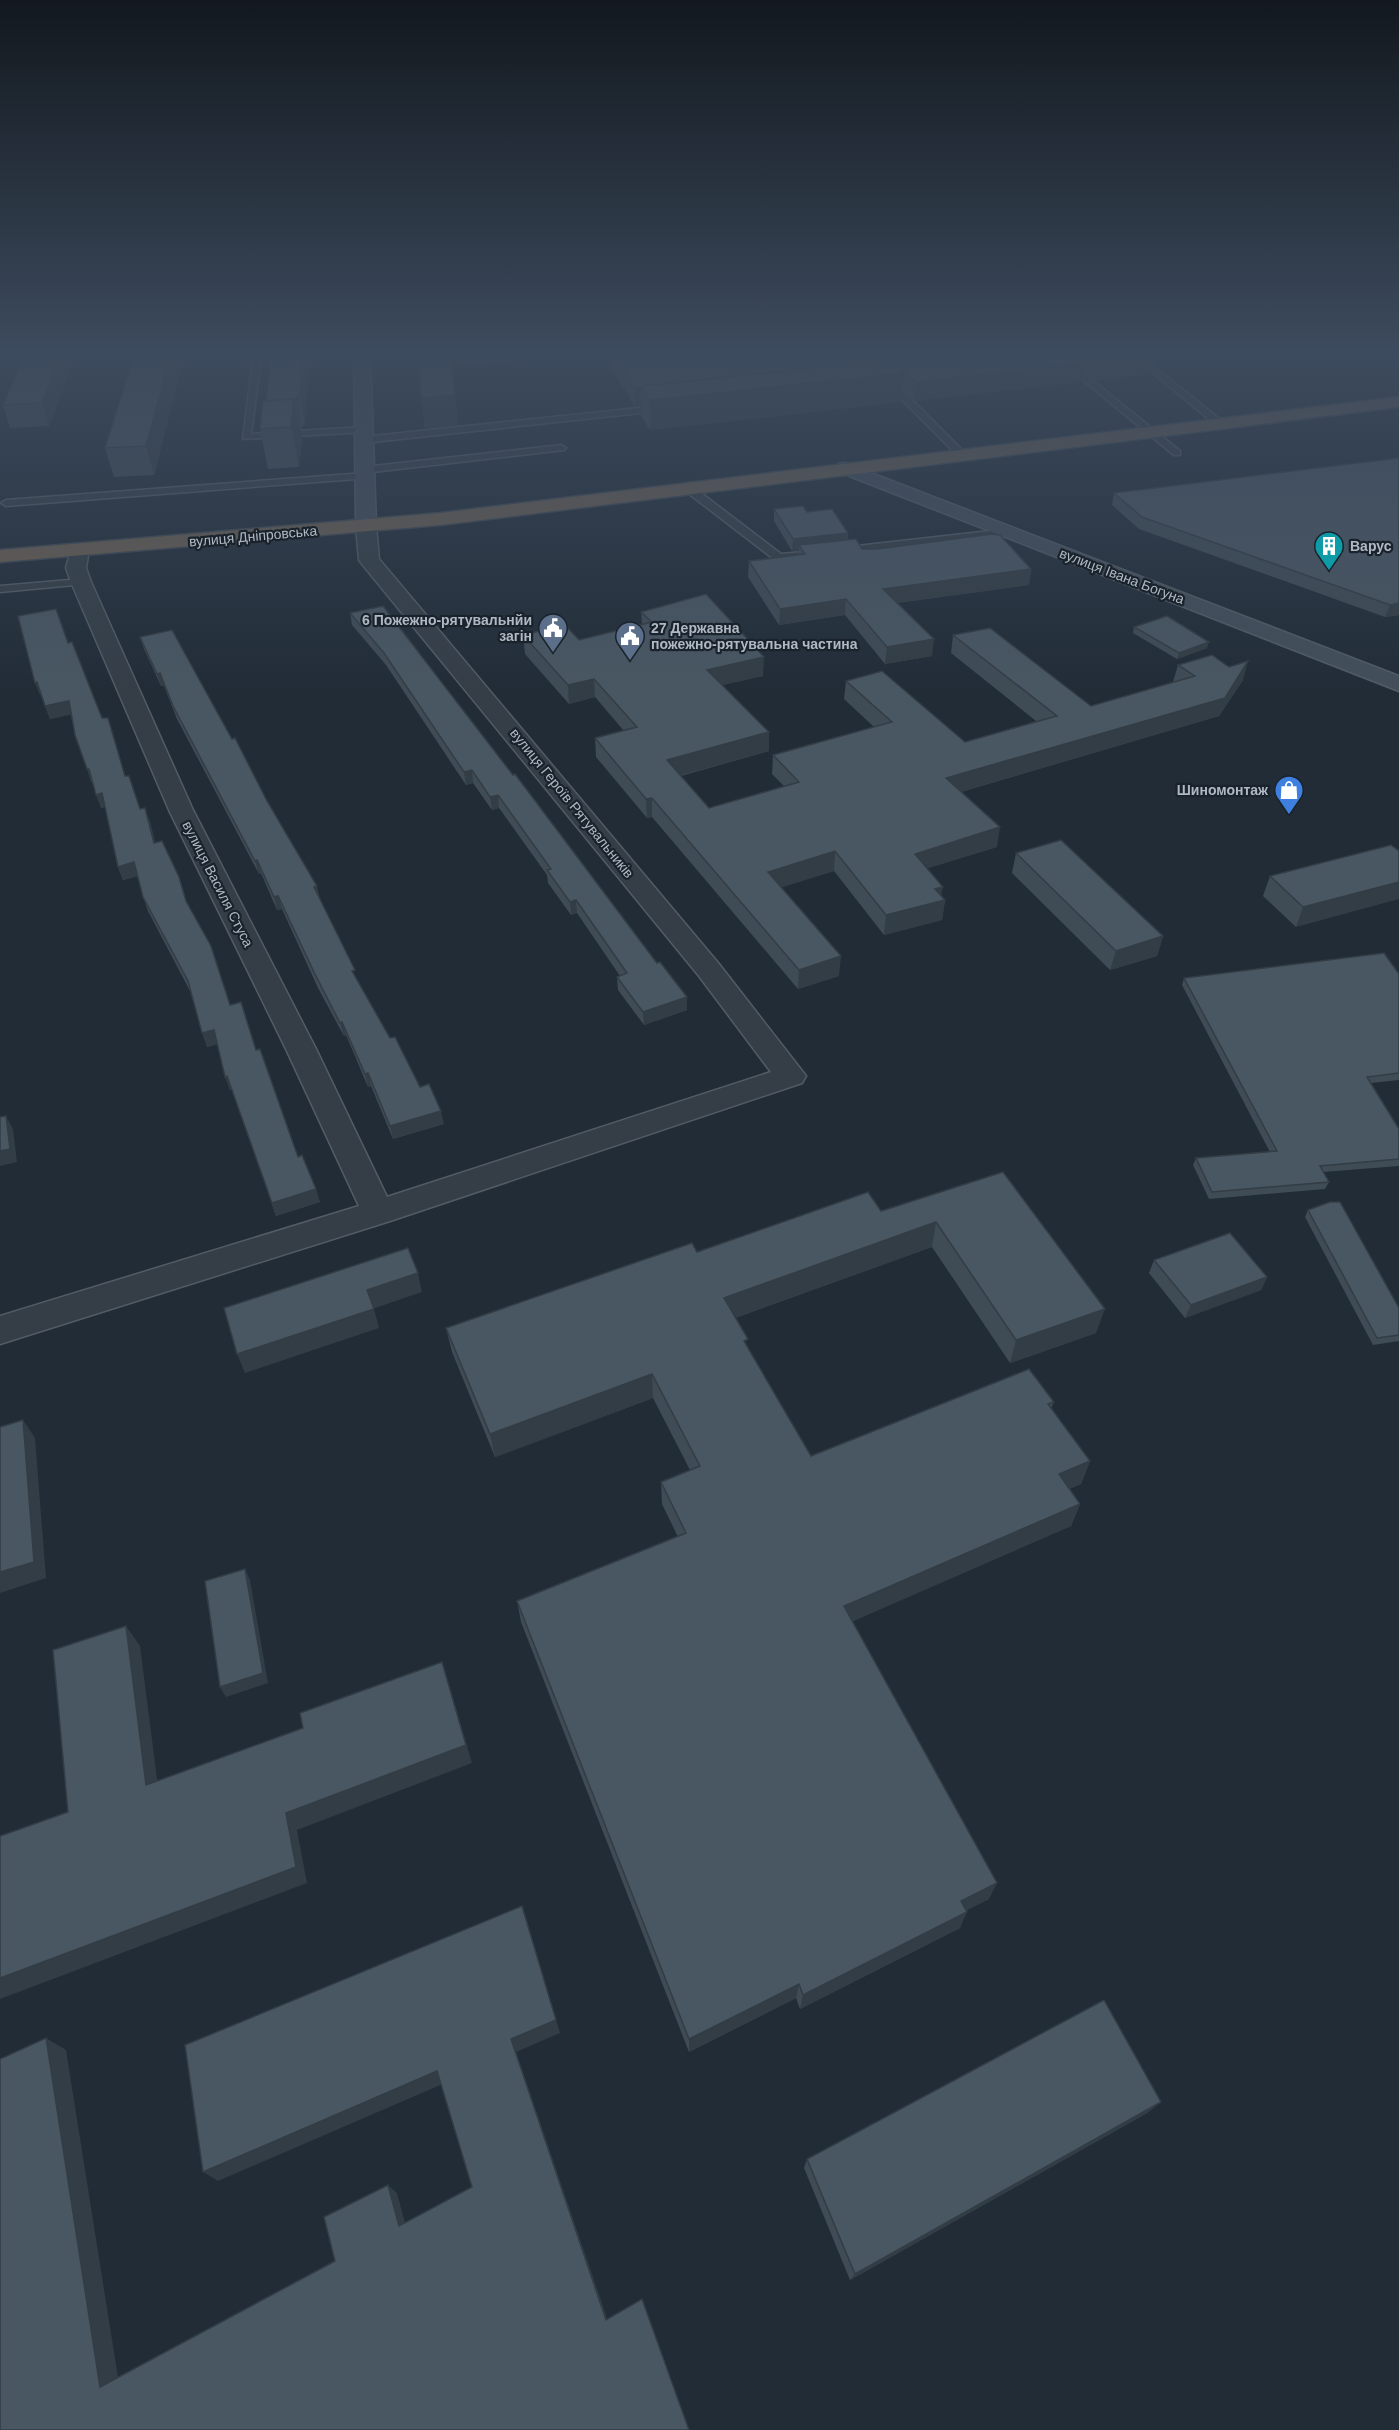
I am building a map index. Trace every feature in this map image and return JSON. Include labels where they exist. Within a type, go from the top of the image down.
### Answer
[{"type":"highway","name":"вулиця Дніпровська","points":[[0,556],[440,519],[887,463]]},
{"type":"street","points":[[364,463],[366,526]]},
{"type":"street","name":"вулиця Івана Богуна","points":[[845,468],[1399,684]]},
{"type":"street","name":"вулиця Героїв Рятувальників","points":[[366,526],[369,560],[702,961],[791,1076],[378,1212]]},
{"type":"street","name":"вулиця Василя Стуса","points":[[79,550],[76,568],[81,582],[181,810],[301,1049],[378,1212]]},
{"type":"street","points":[[0,1330],[378,1212]]},
{"type":"lane","points":[[6,502],[365,473],[440,463]]},
{"type":"lane","points":[[688,488],[779,558],[1008,532]]},
{"type":"lane","points":[[0,589],[81,582]]},
{"type":"building","name":"Варус","points":[[1355,463],[1399,463],[1399,603],[1390,605],[1142,517],[1114,493]]},
{"type":"building","points":[[803,506],[807,512],[832,509],[848,533],[793,539],[774,509]]},
{"type":"building","points":[[992,534],[1000,535],[1031,569],[883,589],[934,639],[887,647],[846,599],[780,609],[749,561],[805,554],[799,545],[856,539],[862,549],[877,549]]},
{"type":"building","points":[[706,594],[764,657],[707,670],[769,732],[667,760],[709,808],[799,782],[773,755],[892,722],[846,681],[882,671],[965,742],[1057,716],[953,635],[990,628],[1091,706],[1195,676],[1178,665],[1212,655],[1229,667],[1248,661],[1225,698],[946,778],[1000,827],[915,854],[943,887],[935,889],[945,900],[886,915],[835,851],[768,872],[841,956],[799,970],[652,798],[646,799],[595,738],[637,727],[594,679],[568,685],[523,635],[565,625],[579,640],[652,622],[641,612]]},
{"type":"building","points":[[383,606],[513,775],[515,774],[657,963],[660,962],[687,997],[643,1012],[617,977],[627,973],[576,900],[570,902],[547,870],[551,869],[498,795],[490,797],[472,770],[464,772],[384,653],[350,613]]},
{"type":"building","points":[[56,609],[68,643],[72,642],[102,718],[108,718],[125,776],[129,776],[140,809],[145,808],[154,843],[162,841],[179,877],[186,901],[211,946],[230,1005],[241,1002],[256,1050],[260,1049],[298,1157],[302,1155],[316,1189],[272,1203],[227,1076],[225,1077],[214,1030],[202,1033],[188,981],[143,897],[134,862],[118,867],[102,793],[96,795],[89,769],[87,769],[75,735],[69,701],[45,706],[37,682],[35,683],[18,616]]},
{"type":"building","points":[[1167,616],[1209,642],[1179,653],[1134,627]]},
{"type":"building","points":[[172,630],[317,886],[314,887],[355,970],[352,971],[390,1038],[395,1037],[420,1087],[429,1084],[441,1111],[390,1126],[368,1073],[365,1074],[342,1022],[340,1023],[315,974],[278,896],[274,897],[257,860],[255,861],[173,706],[160,673],[157,674],[140,637]]},
{"type":"building","points":[[1061,840],[1163,936],[1116,951],[1016,853]]},
{"type":"building","points":[[1391,845],[1399,851],[1399,882],[1303,907],[1270,876]]},
{"type":"building","points":[[1384,953],[1399,974],[1399,1073],[1367,1077],[1399,1129],[1399,1159],[1320,1166],[1329,1182],[1212,1192],[1196,1158],[1277,1151],[1184,978]]},
{"type":"building","points":[[6,1116],[10,1149],[0,1151],[0,1117]]},
{"type":"building","points":[[1003,1172],[1105,1309],[1016,1340],[936,1222],[724,1298],[748,1339],[744,1341],[811,1456],[1029,1369],[1054,1402],[1048,1404],[1090,1461],[1059,1474],[1080,1504],[844,1606],[997,1883],[961,1901],[967,1912],[803,1995],[799,1984],[689,2039],[517,1601],[686,1533],[661,1482],[700,1466],[652,1374],[490,1434],[446,1328],[692,1243],[697,1252],[868,1192],[881,1211]]},
{"type":"building","points":[[1330,1202],[1340,1202],[1399,1308],[1399,1335],[1377,1338],[1308,1210]]},
{"type":"building","points":[[1230,1233],[1267,1277],[1191,1305],[1154,1260]]},
{"type":"building","points":[[408,1248],[418,1273],[367,1290],[374,1309],[237,1354],[224,1308]]},
{"type":"building","points":[[23,1420],[34,1562],[0,1572],[0,1427]]},
{"type":"building","points":[[245,1569],[263,1673],[220,1687],[205,1581]]},
{"type":"building","points":[[126,1626],[146,1785],[303,1728],[300,1713],[442,1662],[466,1745],[286,1813],[296,1867],[0,1978],[0,1836],[68,1812],[53,1650]]},
{"type":"building","points":[[522,1906],[556,2020],[511,2039],[606,2320],[642,2299],[689,2430],[0,2430],[0,2059],[46,2038],[100,2387],[335,2261],[324,2217],[388,2185],[399,2226],[472,2187],[437,2071],[203,2172],[185,2045]]},
{"type":"building","points":[[1104,2000],[1161,2102],[855,2274],[807,2159]]},
{"type":"place","name":"Варус","points":[[1329,572]]},
{"type":"place","name":"6 Пожежно-рятувальнйи загін","points":[[553,654]]},
{"type":"place","name":"27 Державна пожежно-рятувальна частина","points":[[630,662]]},
{"type":"place","name":"Шиномонтаж","points":[[1289,816]]}]
